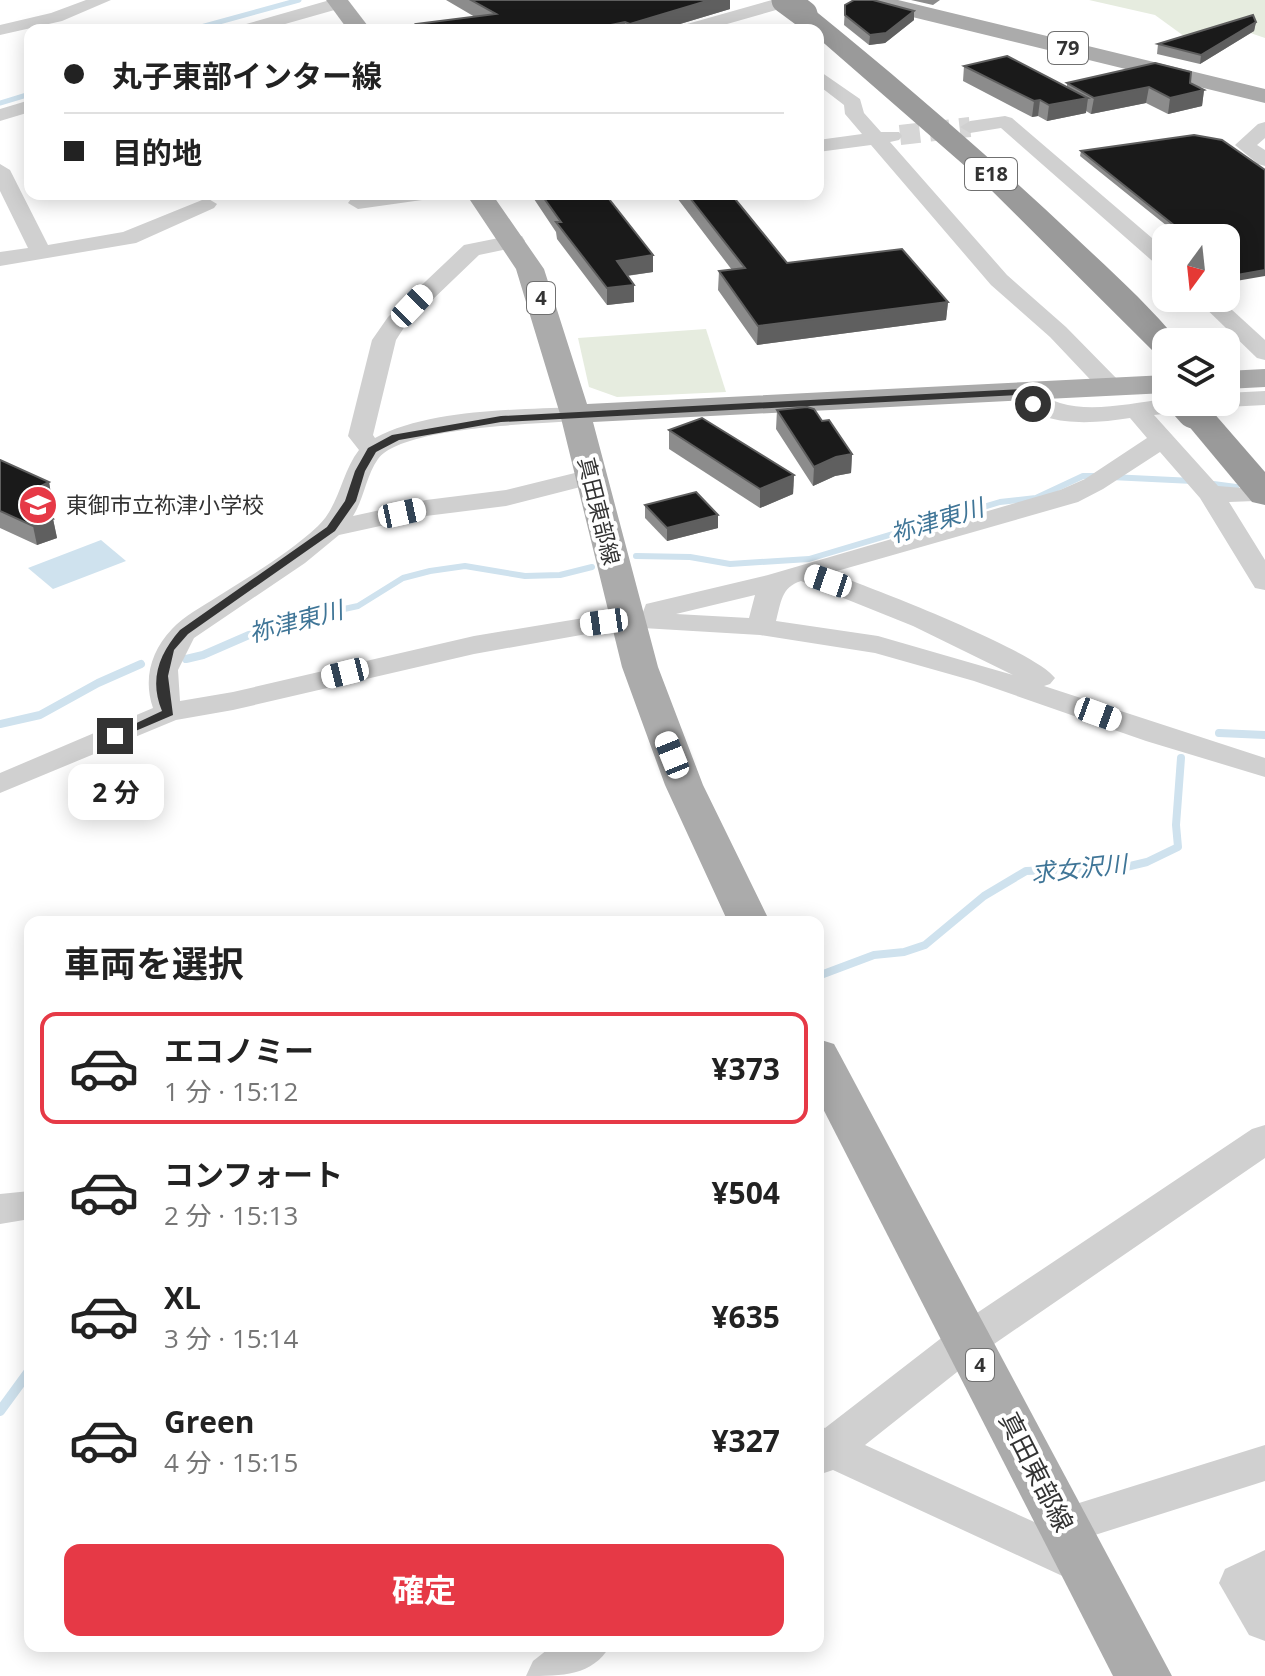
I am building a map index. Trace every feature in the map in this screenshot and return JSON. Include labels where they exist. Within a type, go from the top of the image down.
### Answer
[{"type":"highway","name":"E18","points":[[786,10],[807,24]]},
{"type":"highway","name":"E18","points":[[824,35],[867,64],[1015,195],[1152,357]]},
{"type":"highway","name":"E18","points":[[824,51],[988,197],[1152,359]]},
{"type":"highway","points":[[1218,416],[1256,494]]},
{"type":"highway","points":[[1226,416],[1265,454]]},
{"type":"main road","name":"79","points":[[871,0],[1265,96]]},
{"type":"main road","points":[[338,2],[355,24]]},
{"type":"main road","name":"真田東部線","points":[[485,200],[530,269],[550,324],[591,477],[637,616],[660,726],[684,785],[746,916]]},
{"type":"main road","points":[[575,414],[1111,387],[1152,374]]},
{"type":"main road","points":[[1240,389],[1265,378]]},
{"type":"main road","name":"真田東部線","points":[[824,1067],[1143,1676]]},
{"type":"street","points":[[26,24],[102,0]]},
{"type":"street","points":[[279,24],[338,2]]},
{"type":"street","points":[[709,24],[786,10]]},
{"type":"street","points":[[735,17],[744,24]]},
{"type":"street","points":[[0,30],[24,24]]},
{"type":"street","points":[[824,81],[853,103],[855,114],[888,137],[999,280],[1058,332],[1111,387]]},
{"type":"street","points":[[0,115],[24,108]]},
{"type":"street","points":[[970,127],[1005,122],[1152,249]]},
{"type":"street","points":[[1265,128],[1245,145],[1265,160]]},
{"type":"street","points":[[824,145],[888,137]]},
{"type":"street","points":[[2,178],[41,253]]},
{"type":"street","points":[[358,203],[379,200]]},
{"type":"street","points":[[0,259],[128,238],[207,204]]},
{"type":"street","points":[[0,228],[25,224]]},
{"type":"street","points":[[372,450],[360,436],[384,340],[396,322],[472,250],[514,241]]},
{"type":"street","points":[[1221,312],[1265,353]]},
{"type":"street","points":[[1022,392],[1033,404],[1047,411],[1093,415],[1152,408]]},
{"type":"street","points":[[1240,399],[1265,398]]},
{"type":"street","points":[[1136,410],[1204,486],[1265,582]]},
{"type":"street","points":[[169,712],[162,698],[162,676],[168,650],[184,632],[331,529],[350,501],[360,471],[372,450],[396,438],[442,428],[575,414]]},
{"type":"street","points":[[0,784],[169,712],[233,701],[474,645],[637,616],[774,582],[1044,505],[1105,477],[1161,440]]},
{"type":"street","points":[[331,529],[426,508],[506,498],[591,477]]},
{"type":"street","points":[[1204,486],[1256,494]]},
{"type":"street","points":[[802,572],[868,595],[1019,666],[1041,678],[1044,687],[1038,693]]},
{"type":"street","points":[[760,627],[774,582]]},
{"type":"street","points":[[637,616],[760,627],[878,645],[928,657],[1157,735],[1265,768]]},
{"type":"street","points":[[824,1448],[967,1341],[1265,1139]]},
{"type":"street","points":[[0,1209],[24,1206]]},
{"type":"street","points":[[824,1450],[1074,1546],[1265,1463]]},
{"type":"street","points":[[1265,1570],[1241,1583],[1265,1621]]},
{"type":"street","points":[[549,1676],[579,1652]]},
{"type":"shaded area","points":[[1089,0],[1265,0],[1265,38],[1233,27],[1188,39],[1155,15]]},
{"type":"shaded area","points":[[706,329],[726,392],[617,397],[589,387],[578,338]]},
{"type":"water","points":[[101,540],[126,561],[53,589],[28,568]]},
{"type":"building","points":[[471,0],[710,0],[630,24],[416,24],[496,14]]},
{"type":"building","points":[[854,0],[873,0],[914,11],[886,33],[870,35],[845,15],[845,5]]},
{"type":"building","points":[[1253,15],[1256,22],[1201,55],[1158,44]]},
{"type":"building","points":[[1007,56],[1088,98],[1049,105],[1040,100],[1034,101],[964,66]]},
{"type":"building","points":[[1155,63],[1191,72],[1190,83],[1204,90],[1170,98],[1149,87],[1094,98],[1067,83]]},
{"type":"building","points":[[1194,135],[1222,140],[1265,170],[1265,270],[1240,274],[1240,224],[1172,224],[1081,151]]},
{"type":"building","points":[[545,200],[610,200],[653,255],[617,261],[634,285],[607,288],[556,222],[561,222]]},
{"type":"building","points":[[692,200],[736,200],[787,263],[902,249],[948,302],[758,326],[719,271],[745,268]]},
{"type":"building","points":[[814,409],[822,421],[829,420],[852,454],[814,467],[777,410]]},
{"type":"building","points":[[702,418],[794,475],[760,489],[669,430]]},
{"type":"building","points":[[0,460],[49,482],[24,495],[53,519],[33,526],[0,511]]},
{"type":"building","points":[[696,492],[718,515],[667,528],[645,505]]},
{"type":"waterway","points":[[212,24],[299,0]]},
{"type":"waterway","points":[[0,103],[24,96]]},
{"type":"waterway","name":"祢津東川","points":[[636,556],[690,557],[730,564],[809,559],[1000,502],[1036,498],[1083,476],[1097,476]]},
{"type":"waterway","name":"祢津東川","points":[[1111,477],[1193,481]]},
{"type":"waterway","name":"祢津東川","points":[[1206,483],[1236,487]]},
{"type":"waterway","name":"祢津東川","points":[[244,637],[270,625],[358,606],[403,578],[430,571],[465,566],[525,576],[560,575],[592,567]]},
{"type":"waterway","name":"祢津東川","points":[[186,659],[249,635]]},
{"type":"waterway","name":"祢津東川","points":[[0,724],[40,715],[98,683],[141,664]]},
{"type":"waterway","name":"求女沢川","points":[[1219,733],[1265,735]]},
{"type":"waterway","name":"求女沢川","points":[[824,974],[874,955],[904,952],[925,945],[984,896],[1026,871],[1126,867],[1147,862],[1178,847],[1176,825],[1181,758]]},
{"type":"waterway","name":"求女沢川","points":[[0,1411],[24,1378]]},
{"type":"tunnel","points":[[900,135],[970,127]]},
{"type":"place","name":"東御市立祢津小学校","points":[[38,505]]},
{"type":"route","points":[[115,736],[169,712],[162,698],[162,676],[168,650],[184,632],[331,529],[350,501],[360,471],[372,450],[396,438],[501,419],[575,414],[1022,392],[1033,404]]}]
